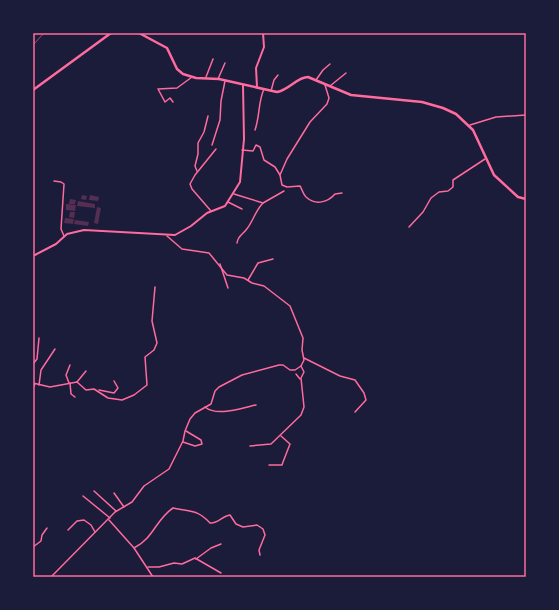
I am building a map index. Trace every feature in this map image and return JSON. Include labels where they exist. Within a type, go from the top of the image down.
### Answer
[{"type":"main road","points":[[33,90],[111,33]]},
{"type":"main road","points":[[139,33],[167,48],[177,69],[183,74],[192,77],[218,79],[271,91],[286,90],[305,77],[324,83],[351,95],[422,102],[439,106],[456,114],[470,125],[492,173],[518,197],[526,199]]},
{"type":"street","points":[[256,87],[256,68],[264,47],[263,33]]},
{"type":"street","points":[[206,77],[213,59]]},
{"type":"street","points":[[218,79],[225,63]]},
{"type":"street","points":[[316,80],[323,70],[330,64]]},
{"type":"street","points":[[330,86],[346,73]]},
{"type":"street","points":[[271,91],[274,80],[278,74]]},
{"type":"street","points":[[173,102],[170,98],[164,101],[158,89],[177,88],[192,77]]},
{"type":"street","points":[[212,145],[220,120],[221,101],[225,81]]},
{"type":"street","points":[[280,175],[287,159],[310,122],[327,104],[329,98],[324,83]]},
{"type":"street","points":[[33,256],[56,244],[64,236],[91,229],[167,236],[175,235],[182,232],[211,211],[225,206],[234,194],[240,182],[244,139],[243,85]]},
{"type":"street","points":[[255,130],[258,120],[260,98],[264,89]]},
{"type":"street","points":[[470,125],[496,117],[526,115]]},
{"type":"street","points":[[198,171],[195,166],[198,154],[198,143],[204,132],[208,116]]},
{"type":"street","points":[[242,150],[253,151],[255,146],[260,147],[265,162],[274,166],[280,175],[282,185],[287,187],[300,186],[305,195],[312,201],[325,202],[331,199],[335,194],[342,193]]},
{"type":"street","points":[[211,211],[190,187],[191,182],[198,171],[216,149]]},
{"type":"street","points":[[409,227],[423,212],[431,198],[439,192],[449,190],[453,186],[453,180],[485,159]]},
{"type":"street","points":[[54,181],[64,184],[61,229],[64,236]]},
{"type":"street","points":[[237,243],[239,237],[247,229],[257,208],[263,203],[284,192]]},
{"type":"street","points":[[234,194],[263,203]]},
{"type":"street","points":[[228,202],[242,209]]},
{"type":"street","points":[[167,236],[184,250],[204,251],[209,253],[220,264],[227,275],[248,280],[266,287],[290,306],[303,338],[302,350],[304,358],[302,366],[304,372],[301,380],[304,410],[301,415],[287,427],[281,436],[271,444],[250,446]]},
{"type":"street","points":[[248,280],[258,264],[273,259]]},
{"type":"street","points":[[220,264],[228,288]]},
{"type":"street","points":[[97,390],[108,398],[122,400],[134,395],[147,384],[145,357],[154,350],[157,343],[152,321],[155,287]]},
{"type":"street","points":[[33,364],[37,359],[39,338]]},
{"type":"street","points":[[39,386],[41,370],[55,349]]},
{"type":"street","points":[[304,358],[340,376],[355,380],[364,393],[366,400],[355,412]]},
{"type":"street","points":[[70,365],[66,375],[71,394],[75,397]]},
{"type":"street","points":[[51,577],[116,512],[137,497],[144,486],[169,469],[183,442],[185,431],[193,415],[211,404],[215,391],[219,387],[242,375],[283,365],[292,370],[302,366]]},
{"type":"street","points":[[33,388],[34,384],[50,387],[77,382],[86,371]]},
{"type":"street","points":[[296,374],[301,380]]},
{"type":"street","points":[[77,382],[86,390],[114,393],[118,388],[114,381]]},
{"type":"street","points":[[205,407],[213,412],[221,413],[256,405]]},
{"type":"street","points":[[183,442],[195,446],[202,444],[201,440],[185,431]]},
{"type":"street","points":[[269,465],[282,465],[290,444],[281,436]]},
{"type":"street","points":[[94,491],[116,512]]},
{"type":"street","points":[[114,493],[124,507]]},
{"type":"street","points":[[83,496],[110,519],[134,548],[154,577]]},
{"type":"street","points":[[134,548],[150,538],[161,520],[173,508],[196,512],[205,516],[210,523],[216,522],[223,516],[230,515],[236,524],[243,527],[257,525],[263,530],[265,535],[259,550],[260,555]]},
{"type":"street","points":[[68,530],[77,521],[84,520],[91,525],[95,532]]},
{"type":"street","points":[[33,547],[41,541],[42,535],[47,528]]},
{"type":"street","points":[[196,559],[211,548],[221,544]]},
{"type":"street","points":[[148,567],[158,567],[174,563],[182,564],[190,559],[196,559],[221,573]]},
{"type":"building","points":[[82,195],[87,196],[86,200],[81,199]]},
{"type":"building","points":[[90,195],[99,197],[98,201],[89,200]]},
{"type":"building","points":[[70,199],[76,200],[75,204],[69,204]]},
{"type":"building","points":[[78,201],[95,204],[95,208],[77,206]]},
{"type":"building","points":[[66,204],[76,205],[75,211],[66,210]]},
{"type":"building","points":[[97,207],[101,208],[98,224],[94,223]]},
{"type":"building","points":[[70,212],[75,212],[74,218],[69,217]]},
{"type":"building","points":[[65,218],[74,219],[73,224],[64,223]]},
{"type":"building","points":[[75,220],[89,222],[88,226],[74,224]]},
{"type":"railway","points":[[33,45],[44,33]]}]
